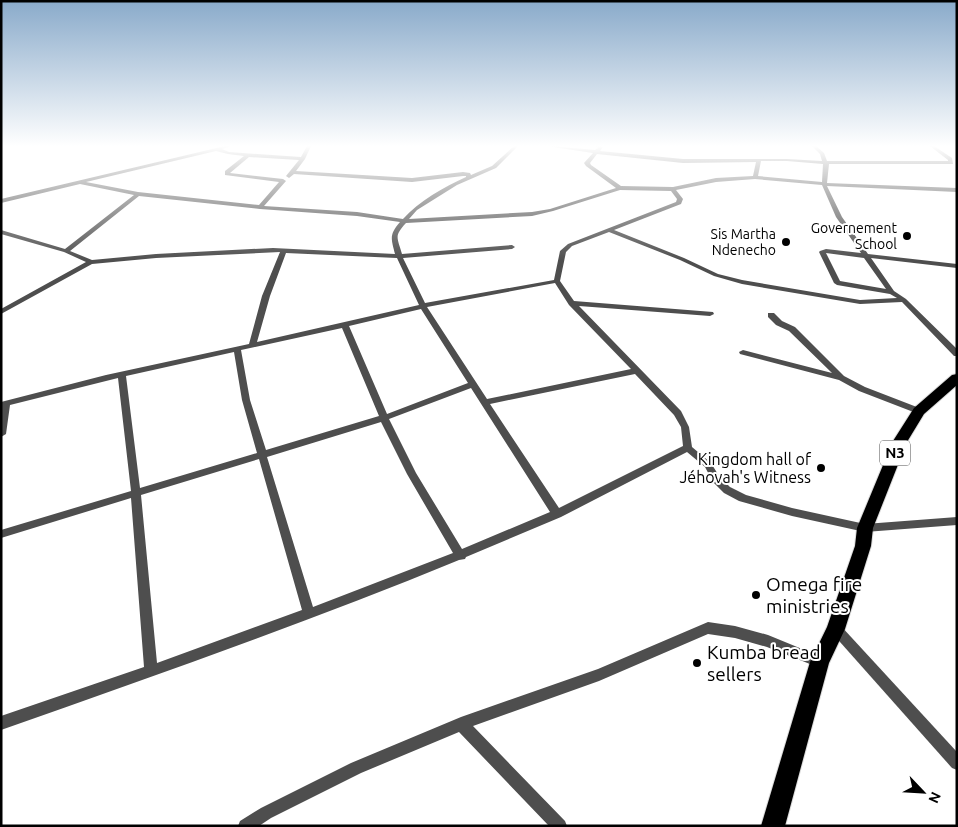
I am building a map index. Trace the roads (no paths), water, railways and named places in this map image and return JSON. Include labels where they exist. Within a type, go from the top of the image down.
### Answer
[{"type":"highway","name":"N3","points":[[773,826],[820,662],[836,629],[863,546],[865,528],[900,441],[919,411],[957,378]]},
{"type":"street","points":[[1,201],[67,185]]},
{"type":"street","points":[[91,185],[138,194],[260,207],[349,213],[404,221],[532,214],[620,188],[673,189],[694,185]]},
{"type":"street","points":[[260,207],[280,185]]},
{"type":"street","points":[[454,185],[424,203],[404,221],[394,235],[399,256],[423,306],[557,514]]},
{"type":"street","points":[[615,185],[620,188]]},
{"type":"street","points":[[824,185],[839,217],[892,292],[904,300],[957,354]]},
{"type":"street","points":[[837,185],[957,190]]},
{"type":"street","points":[[673,189],[680,199],[679,203],[570,245],[562,251],[557,281],[572,303],[678,413],[685,427],[688,448],[708,465],[716,479],[727,490],[742,498],[792,512],[865,528],[957,521]]},
{"type":"street","points":[[66,251],[138,194]]},
{"type":"street","points":[[609,230],[682,259],[716,275],[742,282],[806,295],[860,302],[904,300]]},
{"type":"street","points":[[1,232],[66,251],[91,262]]},
{"type":"street","points":[[1,312],[91,262],[173,255],[284,250],[399,256],[512,247]]},
{"type":"street","points":[[252,345],[266,296],[284,250]]},
{"type":"street","points":[[892,292],[837,283],[822,252],[957,266]]},
{"type":"street","points":[[1,434],[3,404],[252,345],[345,326],[423,306],[557,281]]},
{"type":"street","points":[[572,303],[710,314]]},
{"type":"street","points":[[771,315],[802,338],[842,378]]},
{"type":"street","points":[[345,326],[384,418],[412,474],[460,556]]},
{"type":"street","points":[[237,349],[246,400],[310,613]]},
{"type":"street","points":[[743,352],[842,378],[862,389],[919,411]]},
{"type":"street","points":[[485,402],[636,371]]},
{"type":"street","points":[[122,375],[136,493],[151,671]]},
{"type":"street","points":[[1,534],[384,418],[473,384]]},
{"type":"street","points":[[1,723],[151,671],[460,556],[557,514],[688,448]]},
{"type":"street","points":[[245,826],[266,812],[356,768],[461,724],[599,675],[708,628],[735,632],[768,641],[820,662]]},
{"type":"street","points":[[836,629],[957,763]]},
{"type":"street","points":[[461,724],[560,826]]},
{"type":"place","name":"Governement School","points":[[907,236]]},
{"type":"place","name":"Sis Martha Ndenecho","points":[[786,242]]},
{"type":"place","name":"Kingdom hall of Jéhovah's Witness","points":[[821,468]]},
{"type":"place","name":"Omega fire ministries","points":[[756,595]]},
{"type":"place","name":"Kumba bread sellers","points":[[697,663]]}]
